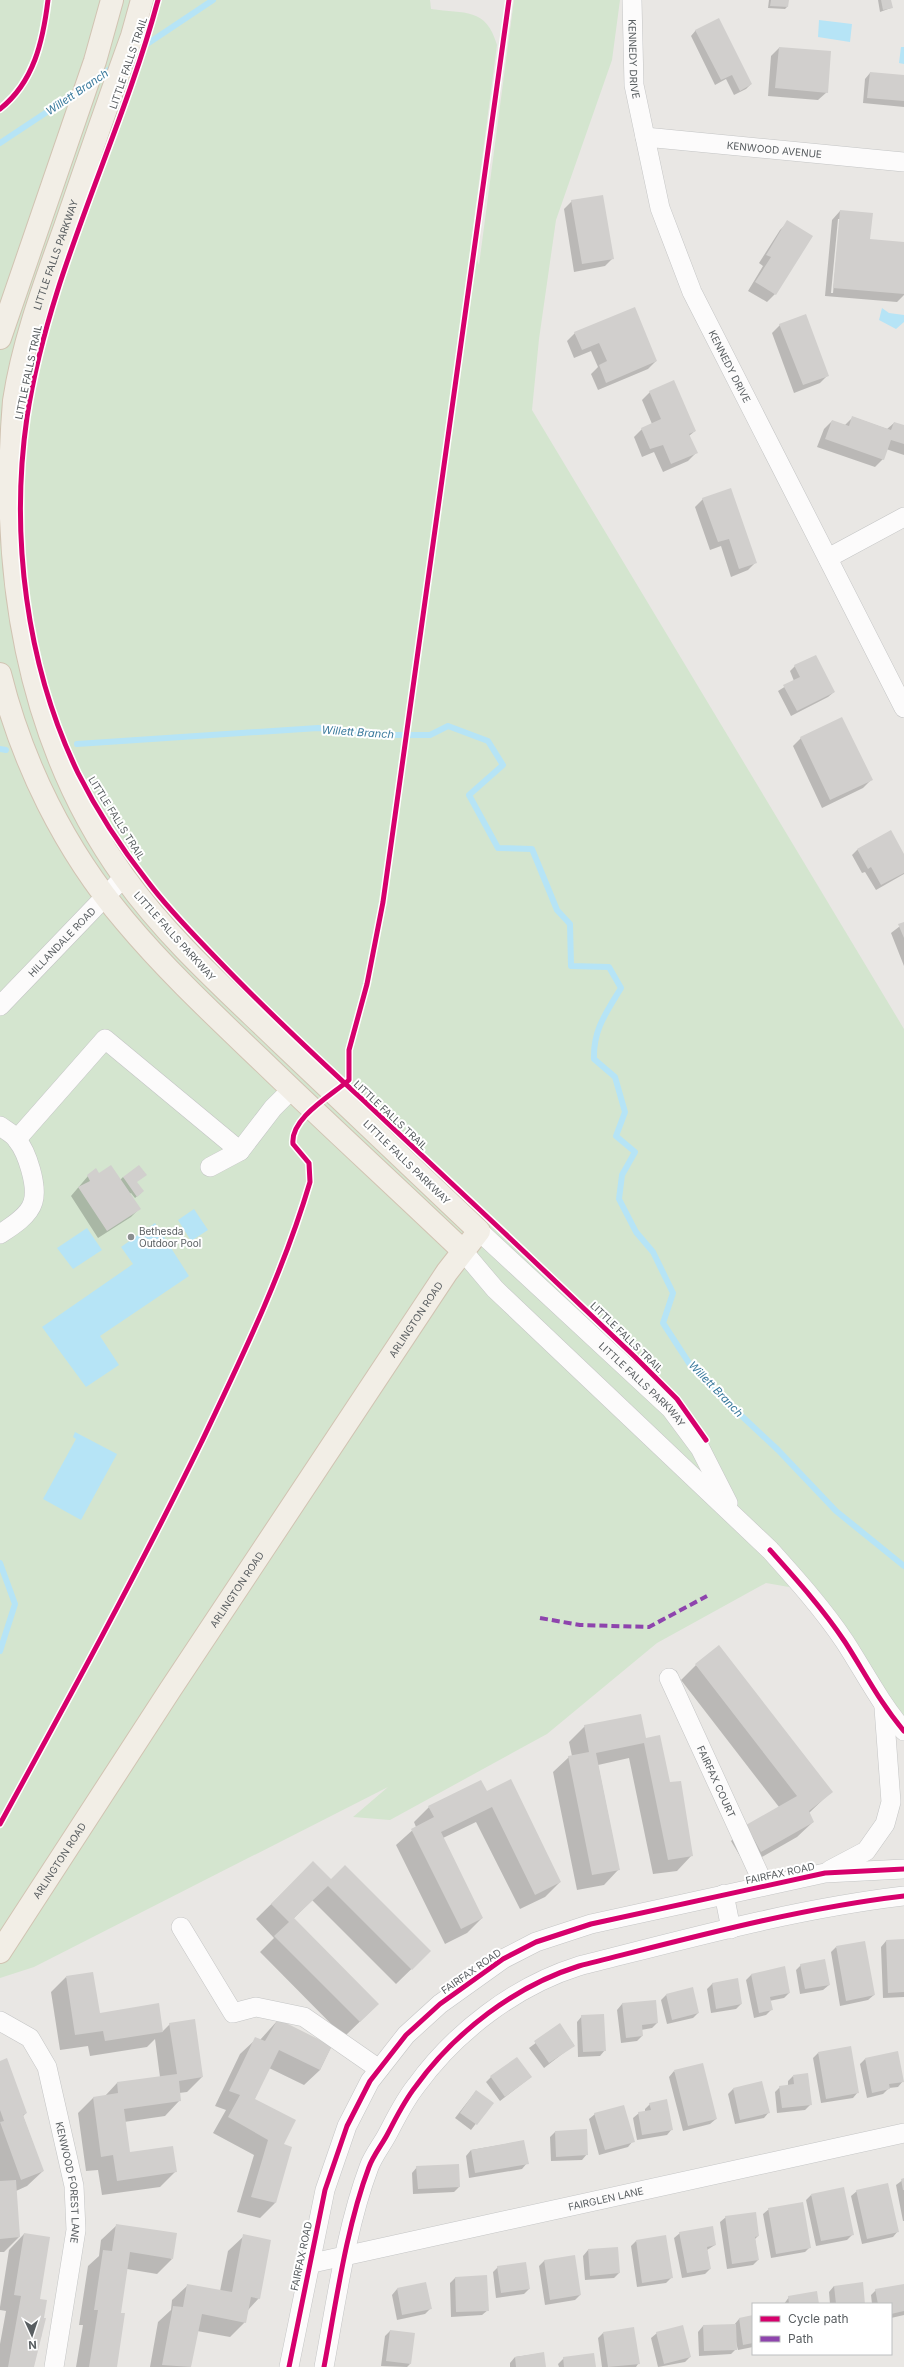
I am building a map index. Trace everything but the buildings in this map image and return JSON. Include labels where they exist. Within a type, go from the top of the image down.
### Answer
[{"type":"main road","points":[[0,338],[95,61],[112,0]]},
{"type":"main road","name":"LITTLE FALLS PARKWAY","points":[[142,0],[132,36],[113,86],[45,283],[27,342],[14,400],[6,483],[5,540],[11,606],[22,657],[47,740],[74,796],[124,877],[144,903],[218,983],[479,1231]]},
{"type":"main road","name":"LITTLE FALLS PARKWAY","points":[[0,674],[7,702],[25,753],[54,814],[77,855],[106,897],[153,954],[292,1089],[462,1250]]},
{"type":"main road","name":"ARLINGTON ROAD","points":[[0,1952],[170,1690],[462,1250],[479,1231]]},
{"type":"street","name":"KENNEDY DRIVE","points":[[632,0],[634,85],[660,208],[692,292],[904,708]]},
{"type":"street","name":"KENWOOD AVENUE","points":[[645,137],[904,162]]},
{"type":"street","points":[[828,558],[904,517]]},
{"type":"street","name":"HILLANDALE ROAD","points":[[0,1006],[124,877]]},
{"type":"street","points":[[17,1139],[105,1039],[240,1151]]},
{"type":"street","points":[[210,1167],[240,1151],[273,1108],[292,1089]]},
{"type":"street","points":[[0,1126],[17,1139],[32,1175],[33,1202],[17,1222],[0,1234]]},
{"type":"street","name":"LITTLE FALLS PARKWAY","points":[[479,1231],[671,1409],[700,1448],[734,1515]]},
{"type":"street","name":"LITTLE FALLS PARKWAY","points":[[462,1250],[494,1289],[734,1515],[806,1589],[844,1642],[884,1708],[904,1731]]},
{"type":"street","name":"FAIRFAX COURT","points":[[669,1678],[764,1885]]},
{"type":"street","points":[[825,1873],[866,1851],[885,1824],[891,1802],[884,1708]]},
{"type":"street","name":"FAIRFAX ROAD","points":[[289,2367],[308,2264],[325,2190],[347,2126],[370,2081],[379,2069],[406,2035],[440,2004],[503,1958],[536,1942],[590,1924],[764,1885],[825,1873],[904,1868]]},
{"type":"street","points":[[724,1894],[731,1929]]},
{"type":"street","points":[[324,2367],[345,2257],[370,2166],[398,2113],[416,2086],[458,2040],[492,2012],[552,1974],[591,1963],[731,1929],[856,1902],[904,1896]]},
{"type":"street","points":[[181,1927],[233,2013],[256,2007],[304,2017],[379,2069]]},
{"type":"street","name":"KENWOOD FOREST LANE","points":[[0,2021],[30,2038],[47,2067],[74,2186],[76,2230],[54,2367]]},
{"type":"street","name":"FAIRGLEN LANE","points":[[308,2264],[904,2133]]},
{"type":"green space","points":[[0,0],[430,0],[431,9],[464,13],[480,18],[487,24],[497,45],[471,243],[479,265],[514,0],[620,0],[612,60],[556,220],[539,339],[532,410],[904,1029],[904,1731],[806,1590],[766,1583],[657,1643],[547,1734],[390,1820],[353,1817],[388,1787],[34,1967],[0,1978]]},
{"type":"water","points":[[819,20],[852,24],[850,42],[818,37]]},
{"type":"water","points":[[901,47],[904,47],[904,64],[899,63]]},
{"type":"water","points":[[882,308],[889,313],[904,315],[904,322],[896,329],[879,320]]},
{"type":"water","points":[[194,1209],[208,1230],[191,1241],[178,1220]]},
{"type":"water","points":[[155,1223],[189,1276],[100,1336],[119,1365],[86,1387],[42,1327],[133,1264],[121,1247]]},
{"type":"water","points":[[87,1228],[102,1250],[73,1269],[57,1248]]},
{"type":"water","points":[[75,1432],[117,1454],[81,1520],[43,1499],[76,1439],[73,1437]]},
{"type":"waterway","name":"Willett Branch","points":[[132,54],[213,0]]},
{"type":"waterway","name":"Willett Branch","points":[[96,79],[113,67]]},
{"type":"waterway","name":"Willett Branch","points":[[0,143],[77,92]]},
{"type":"waterway","name":"Willett Branch","points":[[77,744],[318,728],[393,735],[430,735],[448,726],[488,741],[503,765],[469,795],[498,848],[532,849],[557,910],[570,924],[571,966],[609,967],[621,988],[598,1030],[594,1049],[594,1059],[615,1077],[625,1112],[616,1136],[635,1152],[622,1175],[619,1199],[636,1232],[653,1252],[673,1293],[663,1323],[689,1363],[714,1390],[778,1450],[836,1511],[904,1566]]},
{"type":"waterway","name":"Willett Branch","points":[[0,749],[6,750]]},
{"type":"waterway","points":[[0,1563],[15,1604],[0,1651]]},
{"type":"marked path","points":[[540,1618],[580,1625],[649,1627],[707,1596]]},
{"type":"cycle path","points":[[0,109],[12,98],[21,86],[35,60],[40,45],[48,0]]},
{"type":"cycle path","name":"LITTLE FALLS TRAIL","points":[[158,0],[125,104],[86,207],[51,310],[37,363],[27,417],[22,462],[20,507],[22,553],[27,599],[35,644],[46,688],[60,732],[78,773],[110,829],[148,882],[182,922],[290,1032],[635,1357],[677,1399],[706,1440]]},
{"type":"cycle path","name":"LITTLE FALLS TRAIL","points":[[0,1824],[153,1539],[232,1379],[261,1314],[287,1249],[310,1182],[309,1163],[293,1144],[294,1134],[298,1125],[305,1116],[323,1100],[349,1080],[349,1050],[367,984],[383,902],[509,0]]},
{"type":"cycle path","points":[[770,1550],[809,1594],[837,1630],[880,1699],[904,1731]]},
{"type":"cycle path","points":[[289,2367],[325,2190],[347,2126],[370,2081],[406,2035],[440,2004],[503,1959],[536,1942],[591,1924],[825,1873],[904,1869]]},
{"type":"cycle path","points":[[324,2367],[348,2240],[361,2190],[371,2163],[400,2110],[432,2066],[449,2047],[488,2013],[532,1986],[579,1966],[700,1935],[781,1917],[904,1896]]},
{"type":"place","name":"Bethesda Outdoor Pool","points":[[131,1237]]}]
